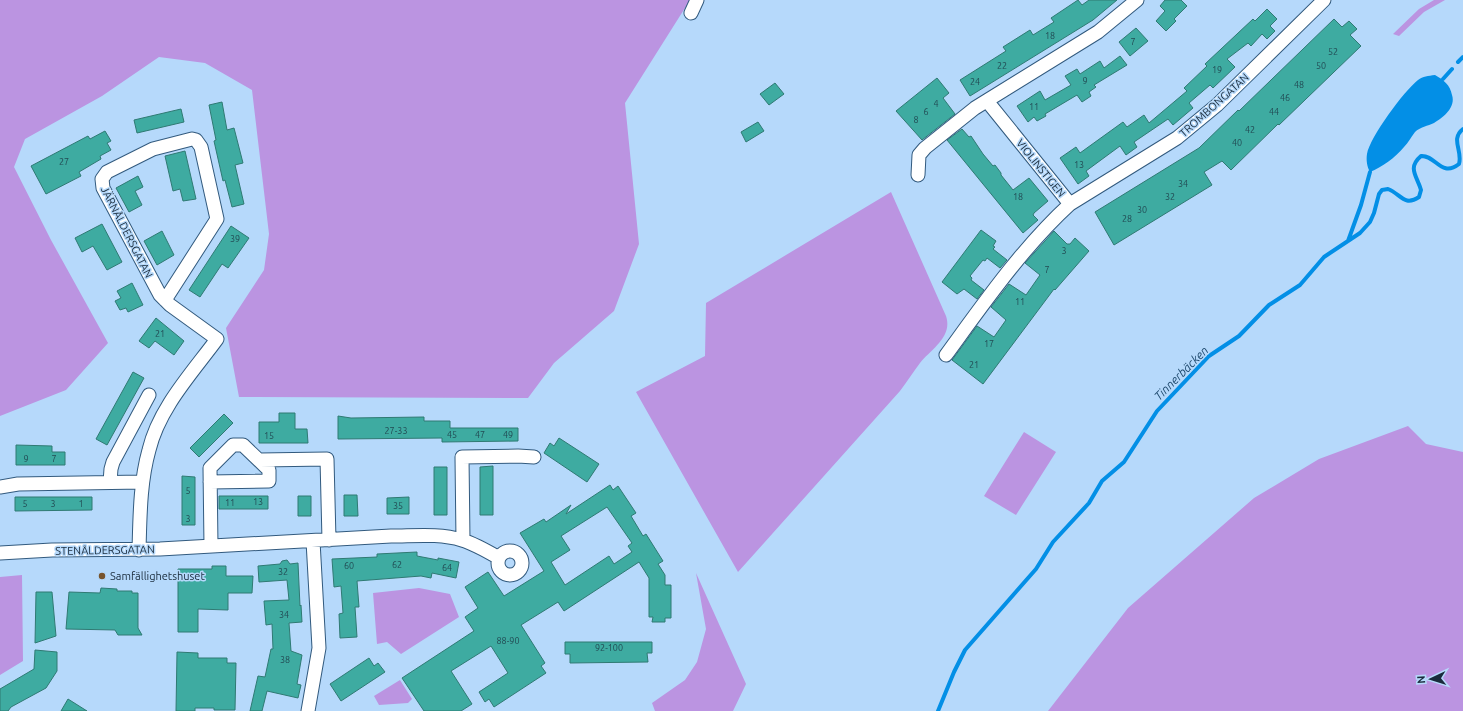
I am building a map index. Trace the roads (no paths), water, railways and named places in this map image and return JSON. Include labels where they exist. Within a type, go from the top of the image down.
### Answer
[{"type":"street","points":[[691,13],[698,0]]},
{"type":"street","points":[[918,175],[919,155],[924,148],[975,108],[1098,32],[1137,0]]},
{"type":"street","name":"TROMBONGATAN","points":[[1070,204],[1187,131],[1217,105],[1324,0]]},
{"type":"street","name":"VIOLINSTIGEN","points":[[946,355],[1006,273],[1045,229],[1070,204],[987,101]]},
{"type":"street","name":"JÄRNÅLDERSGATAN","points":[[139,550],[142,482],[149,449],[162,419],[178,392],[217,339],[165,300],[160,295],[103,188],[102,179],[107,172],[153,149],[192,139],[196,140],[201,147],[217,219],[165,300]]},
{"type":"street","points":[[110,482],[113,462],[149,396]]},
{"type":"street","points":[[210,482],[269,481],[269,470],[243,445],[233,445],[210,468],[210,482],[210,546]]},
{"type":"street","points":[[463,540],[462,457],[534,457]]},
{"type":"street","points":[[260,460],[327,459],[329,540]]},
{"type":"street","points":[[0,487],[18,484],[142,482]]},
{"type":"street","name":"STENÅLDERSGATAN","points":[[0,553],[52,550],[139,550],[426,536],[463,540],[486,550],[498,558]]},
{"type":"street","points":[[309,710],[319,648],[313,541]]},
{"type":"water","points":[[1435,75],[1450,88],[1453,99],[1451,108],[1442,118],[1417,130],[1397,155],[1384,165],[1370,172],[1367,163],[1367,154],[1369,146],[1381,126],[1405,94],[1418,80],[1426,76]]},
{"type":"waterway","points":[[1458,62],[1463,57]]},
{"type":"waterway","points":[[1443,79],[1452,69]]},
{"type":"waterway","name":"Tinnerbäcken","points":[[938,711],[965,650],[1036,569],[1053,542],[1089,503],[1102,481],[1124,462],[1157,411],[1209,356],[1239,336],[1269,305],[1300,285],[1324,257],[1360,233],[1370,222],[1379,194],[1382,190],[1388,189],[1403,199],[1410,201],[1419,197],[1421,190],[1414,172],[1414,168],[1417,160],[1421,156],[1431,159],[1448,169],[1459,164],[1460,159],[1457,137],[1463,129]]},
{"type":"waterway","points":[[1348,241],[1361,205],[1370,172]]},
{"type":"place","name":"Samfällighetshuset","points":[[102,576]]}]
